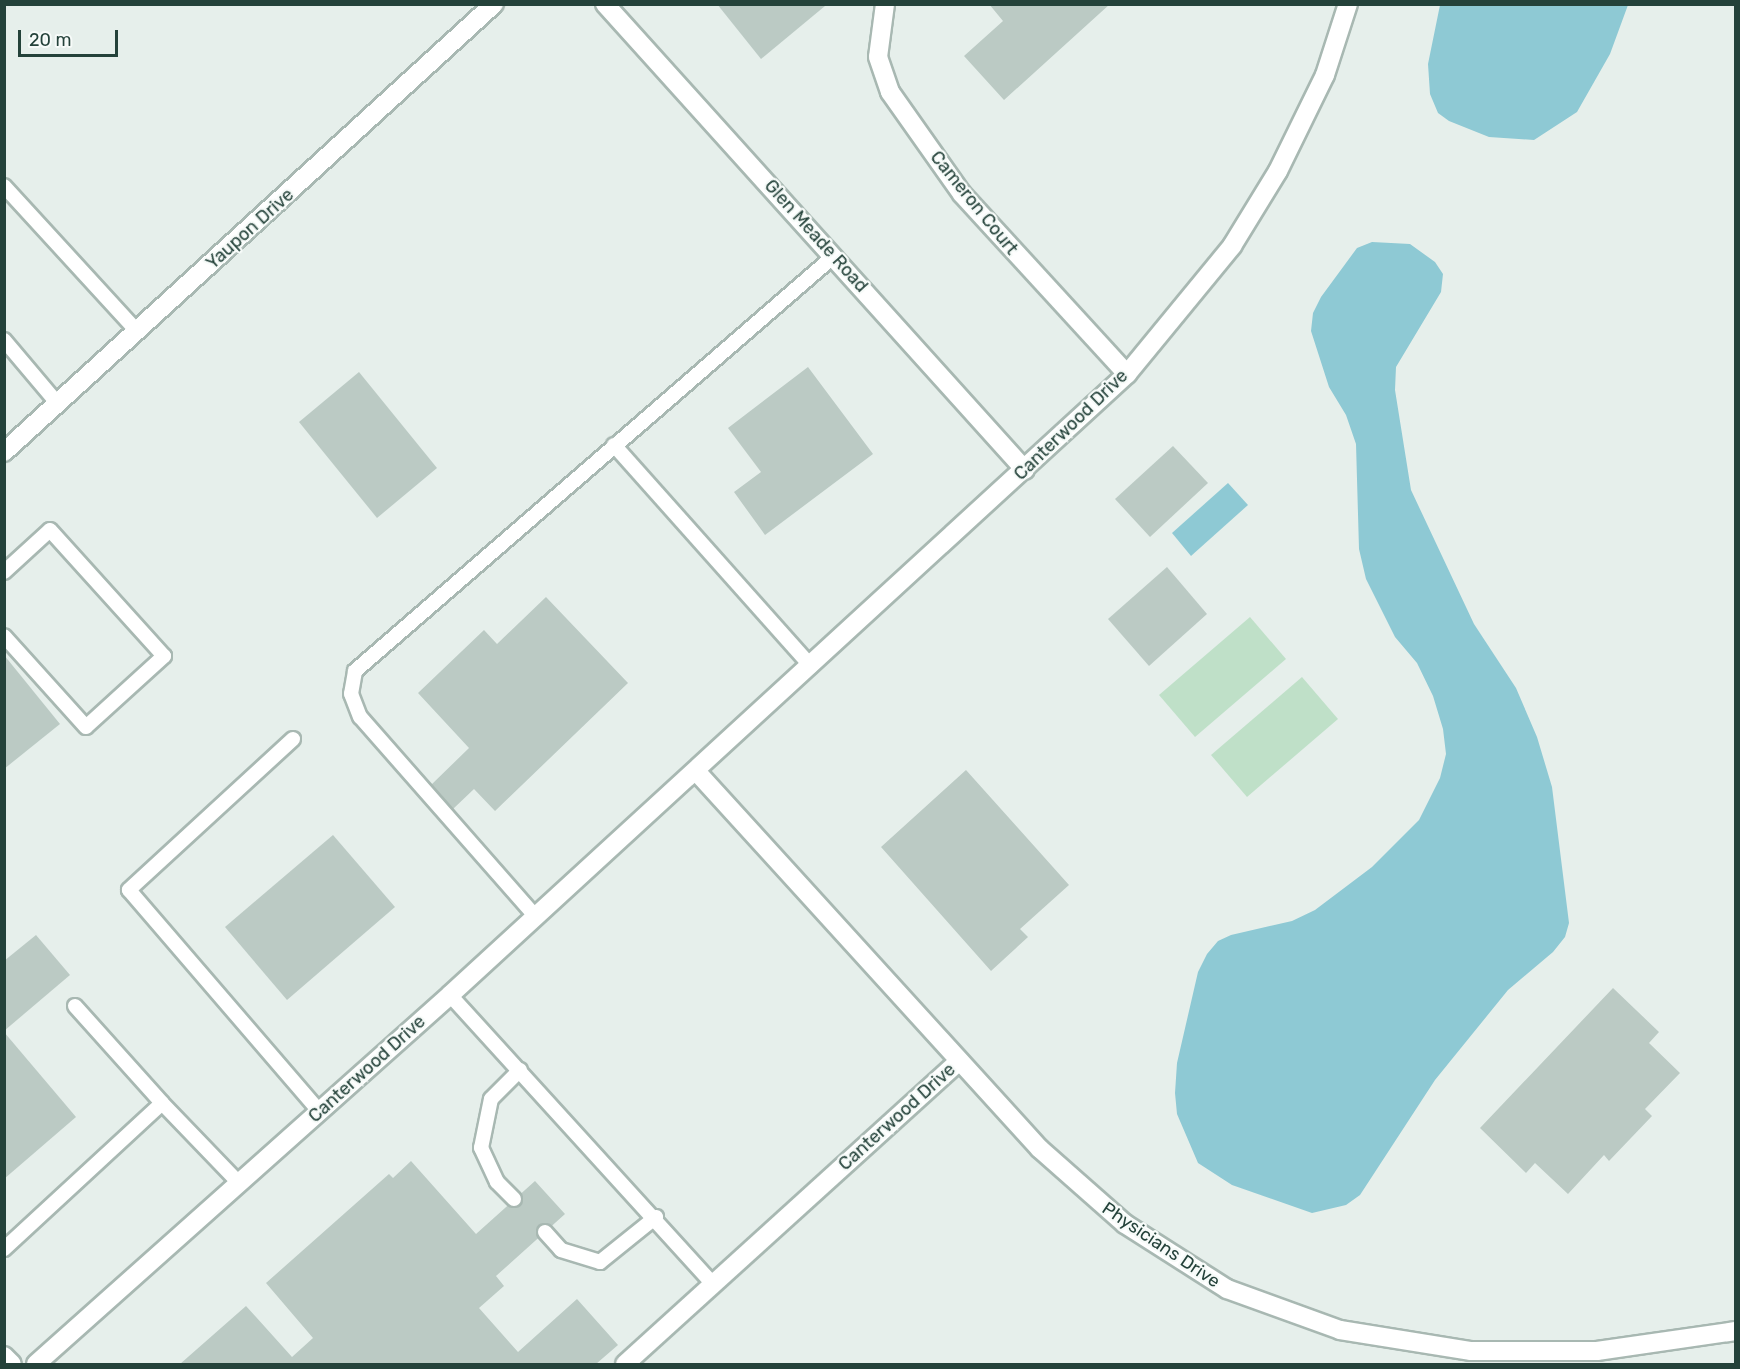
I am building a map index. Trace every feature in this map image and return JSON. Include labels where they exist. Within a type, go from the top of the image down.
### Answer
[{"type":"street","name":"Yaupon Drive","points":[[4,452],[494,4]]},
{"type":"street","name":"Glen Meade Road","points":[[605,4],[1025,470]]},
{"type":"street","name":"Cameron Court","points":[[885,4],[878,57],[890,92],[962,194],[1127,374]]},
{"type":"street","name":"Canterwood Drive","points":[[36,1365],[536,917],[1127,374],[1232,246],[1278,171],[1325,75],[1348,4]]},
{"type":"street","name":"Canterwood Drive","points":[[625,1365],[959,1061],[696,771]]},
{"type":"street","name":"Physicians Drive","points":[[959,1061],[1040,1149],[1125,1224],[1227,1289],[1284,1312],[1340,1330],[1415,1345],[1481,1352],[1598,1351],[1736,1330]]},
{"type":"street","points":[[4,1356],[12,1365]]},
{"type":"lane","points":[[4,186],[137,331]]},
{"type":"lane","points":[[536,917],[360,717],[351,694],[355,671],[834,256]]},
{"type":"lane","points":[[4,340],[58,404]]},
{"type":"lane","points":[[614,445],[811,666]]},
{"type":"lane","points":[[4,572],[50,530],[164,656],[87,727],[4,636]]},
{"type":"lane","points":[[292,739],[129,890],[319,1111]]},
{"type":"lane","points":[[450,995],[656,1217],[714,1285]]},
{"type":"lane","points":[[75,1006],[162,1103],[239,1183]]},
{"type":"lane","points":[[514,1199],[497,1182],[481,1148],[491,1099],[520,1070]]},
{"type":"lane","points":[[4,1249],[162,1103]]},
{"type":"lane","points":[[545,1232],[561,1250],[600,1262],[656,1217]]},
{"type":"green space","points":[[1250,617],[1286,659],[1195,737],[1159,695]]},
{"type":"green space","points":[[1302,677],[1338,719],[1247,797],[1211,755]]},
{"type":"water","points":[[1440,4],[1628,5],[1610,54],[1577,112],[1534,140],[1489,137],[1449,121],[1438,113],[1430,94],[1428,64]]},
{"type":"water","points":[[1372,242],[1410,244],[1435,262],[1443,274],[1441,292],[1396,367],[1395,390],[1411,490],[1474,624],[1516,688],[1537,737],[1552,787],[1569,923],[1565,937],[1553,952],[1508,990],[1435,1080],[1360,1195],[1346,1205],[1312,1213],[1232,1185],[1198,1163],[1177,1114],[1175,1093],[1177,1063],[1198,972],[1207,954],[1218,941],[1231,935],[1292,921],[1315,910],[1372,867],[1419,820],[1440,778],[1446,754],[1443,729],[1433,696],[1417,663],[1395,637],[1366,579],[1359,549],[1356,444],[1346,415],[1329,387],[1311,331],[1313,313],[1321,297],[1357,248]]},
{"type":"water","points":[[1228,483],[1248,505],[1191,556],[1172,533]]},
{"type":"building","points":[[717,4],[824,4],[825,6],[761,59]]},
{"type":"building","points":[[989,4],[1110,4],[1004,100],[964,56],[1003,21]]},
{"type":"building","points":[[808,367],[873,454],[765,535],[734,492],[761,472],[728,428]]},
{"type":"building","points":[[359,372],[437,468],[377,518],[299,422]]},
{"type":"building","points":[[1173,446],[1208,483],[1150,537],[1115,499]]},
{"type":"building","points":[[1167,567],[1207,614],[1149,666],[1108,619]]},
{"type":"building","points":[[546,597],[628,683],[495,811],[474,789],[453,809],[430,786],[469,748],[418,693],[484,630],[497,644]]},
{"type":"building","points":[[4,655],[60,724],[4,769]]},
{"type":"building","points":[[966,770],[1069,885],[1020,929],[1028,937],[991,971],[881,847]]},
{"type":"building","points":[[333,835],[395,907],[287,1000],[225,927]]},
{"type":"building","points":[[36,935],[70,975],[4,1031],[4,961]]},
{"type":"building","points":[[1613,988],[1659,1032],[1649,1043],[1680,1073],[1645,1109],[1652,1116],[1609,1161],[1604,1155],[1568,1194],[1535,1163],[1526,1173],[1480,1128]]},
{"type":"building","points":[[4,1032],[76,1117],[4,1179]]},
{"type":"building","points":[[411,1161],[476,1234],[535,1181],[565,1214],[496,1276],[504,1286],[479,1308],[518,1352],[577,1299],[618,1345],[596,1364],[180,1364],[246,1306],[292,1357],[313,1338],[266,1283],[389,1174],[393,1178]]}]
